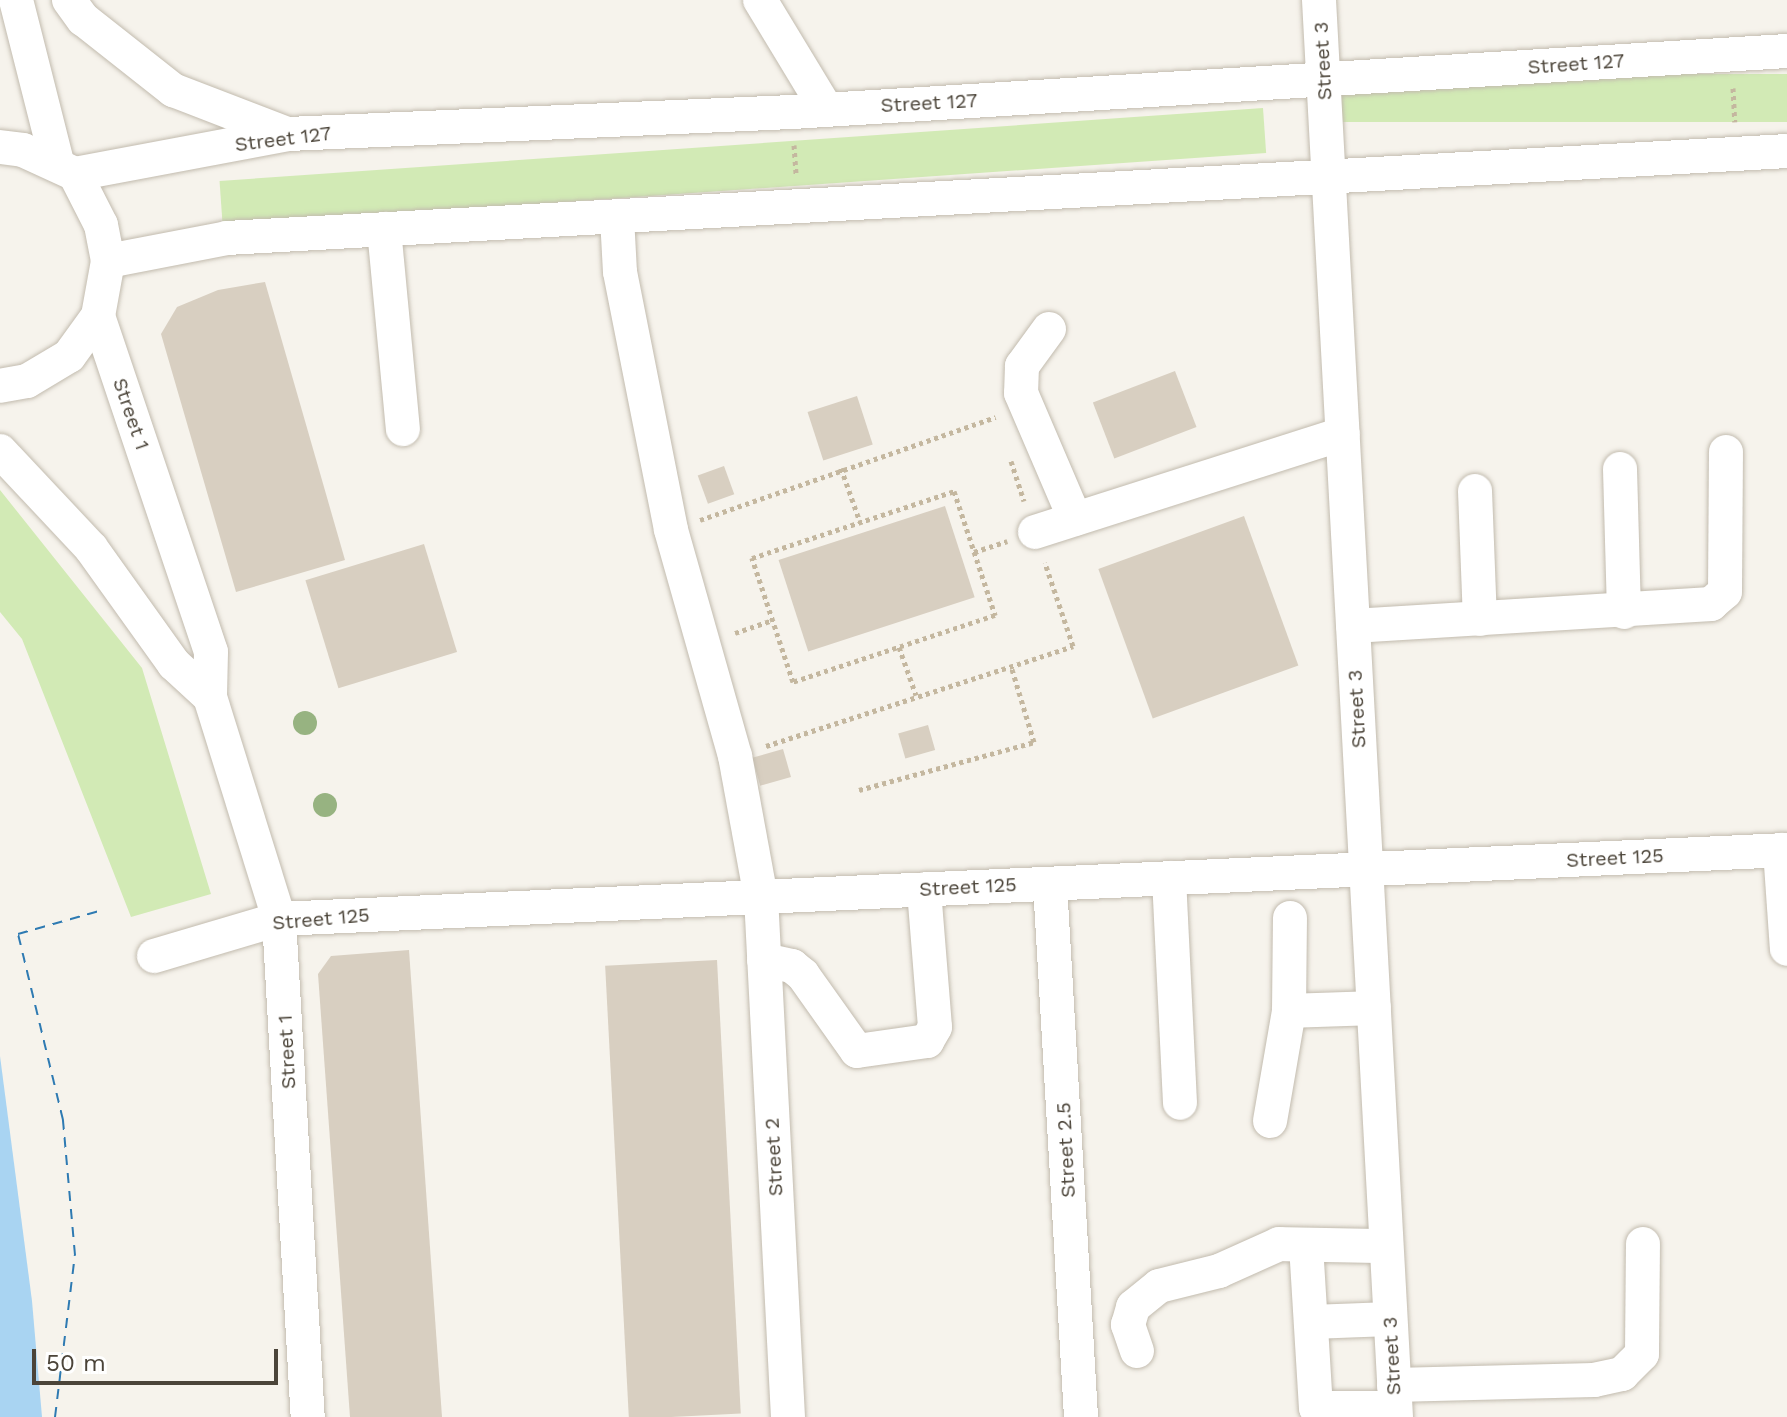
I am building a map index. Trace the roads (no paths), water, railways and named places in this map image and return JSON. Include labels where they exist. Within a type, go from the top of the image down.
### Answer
[{"type":"street","points":[[0,386],[27,381],[69,356],[98,316],[108,261],[101,225],[66,168],[16,0]]},
{"type":"street","points":[[69,0],[83,19],[173,90],[288,134]]},
{"type":"street","points":[[760,0],[826,109]]},
{"type":"street","name":"Street 3","points":[[1319,0],[1395,1403]]},
{"type":"street","name":"Street 127","points":[[66,168],[288,134],[792,112],[1787,51]]},
{"type":"street","points":[[0,147],[66,168]]},
{"type":"street","points":[[108,261],[227,238],[1787,151]]},
{"type":"street","name":"Street 2","points":[[617,217],[620,272],[671,530],[735,756],[761,897],[788,1417]]},
{"type":"street","points":[[384,229],[403,429]]},
{"type":"street","name":"Street 1","points":[[98,316],[211,652],[210,697],[279,919],[308,1417]]},
{"type":"street","points":[[1049,329],[1022,366],[1021,393],[1075,519]]},
{"type":"street","points":[[1035,532],[1343,434]]},
{"type":"street","points":[[0,451],[91,548],[174,664],[210,697]]},
{"type":"street","points":[[1353,626],[1624,612],[1711,604],[1725,592],[1726,452]]},
{"type":"street","points":[[1620,469],[1624,612]]},
{"type":"street","points":[[1475,491],[1480,619]]},
{"type":"street","points":[[1783,850],[1787,949]]},
{"type":"street","name":"Street 125","points":[[154,956],[279,919],[1783,850]]},
{"type":"street","points":[[1169,878],[1180,1103]]},
{"type":"street","name":"Street 2.5","points":[[1050,884],[1081,1417]]},
{"type":"street","points":[[764,960],[792,966],[803,975],[857,1051],[927,1041],[935,1027],[924,889]]},
{"type":"street","points":[[1270,1121],[1289,1011],[1290,918]]},
{"type":"street","points":[[1289,1011],[1374,1008]]},
{"type":"street","points":[[1137,1351],[1128,1325],[1142,1295],[1219,1271],[1279,1244],[1386,1246]]},
{"type":"street","points":[[1306,1245],[1316,1408],[1395,1403],[1438,1384],[1594,1380],[1622,1374],[1642,1354],[1643,1244]]},
{"type":"street","points":[[1311,1322],[1390,1319]]},
{"type":"water","points":[[0,1056],[32,1301],[42,1417],[0,1417]]}]
